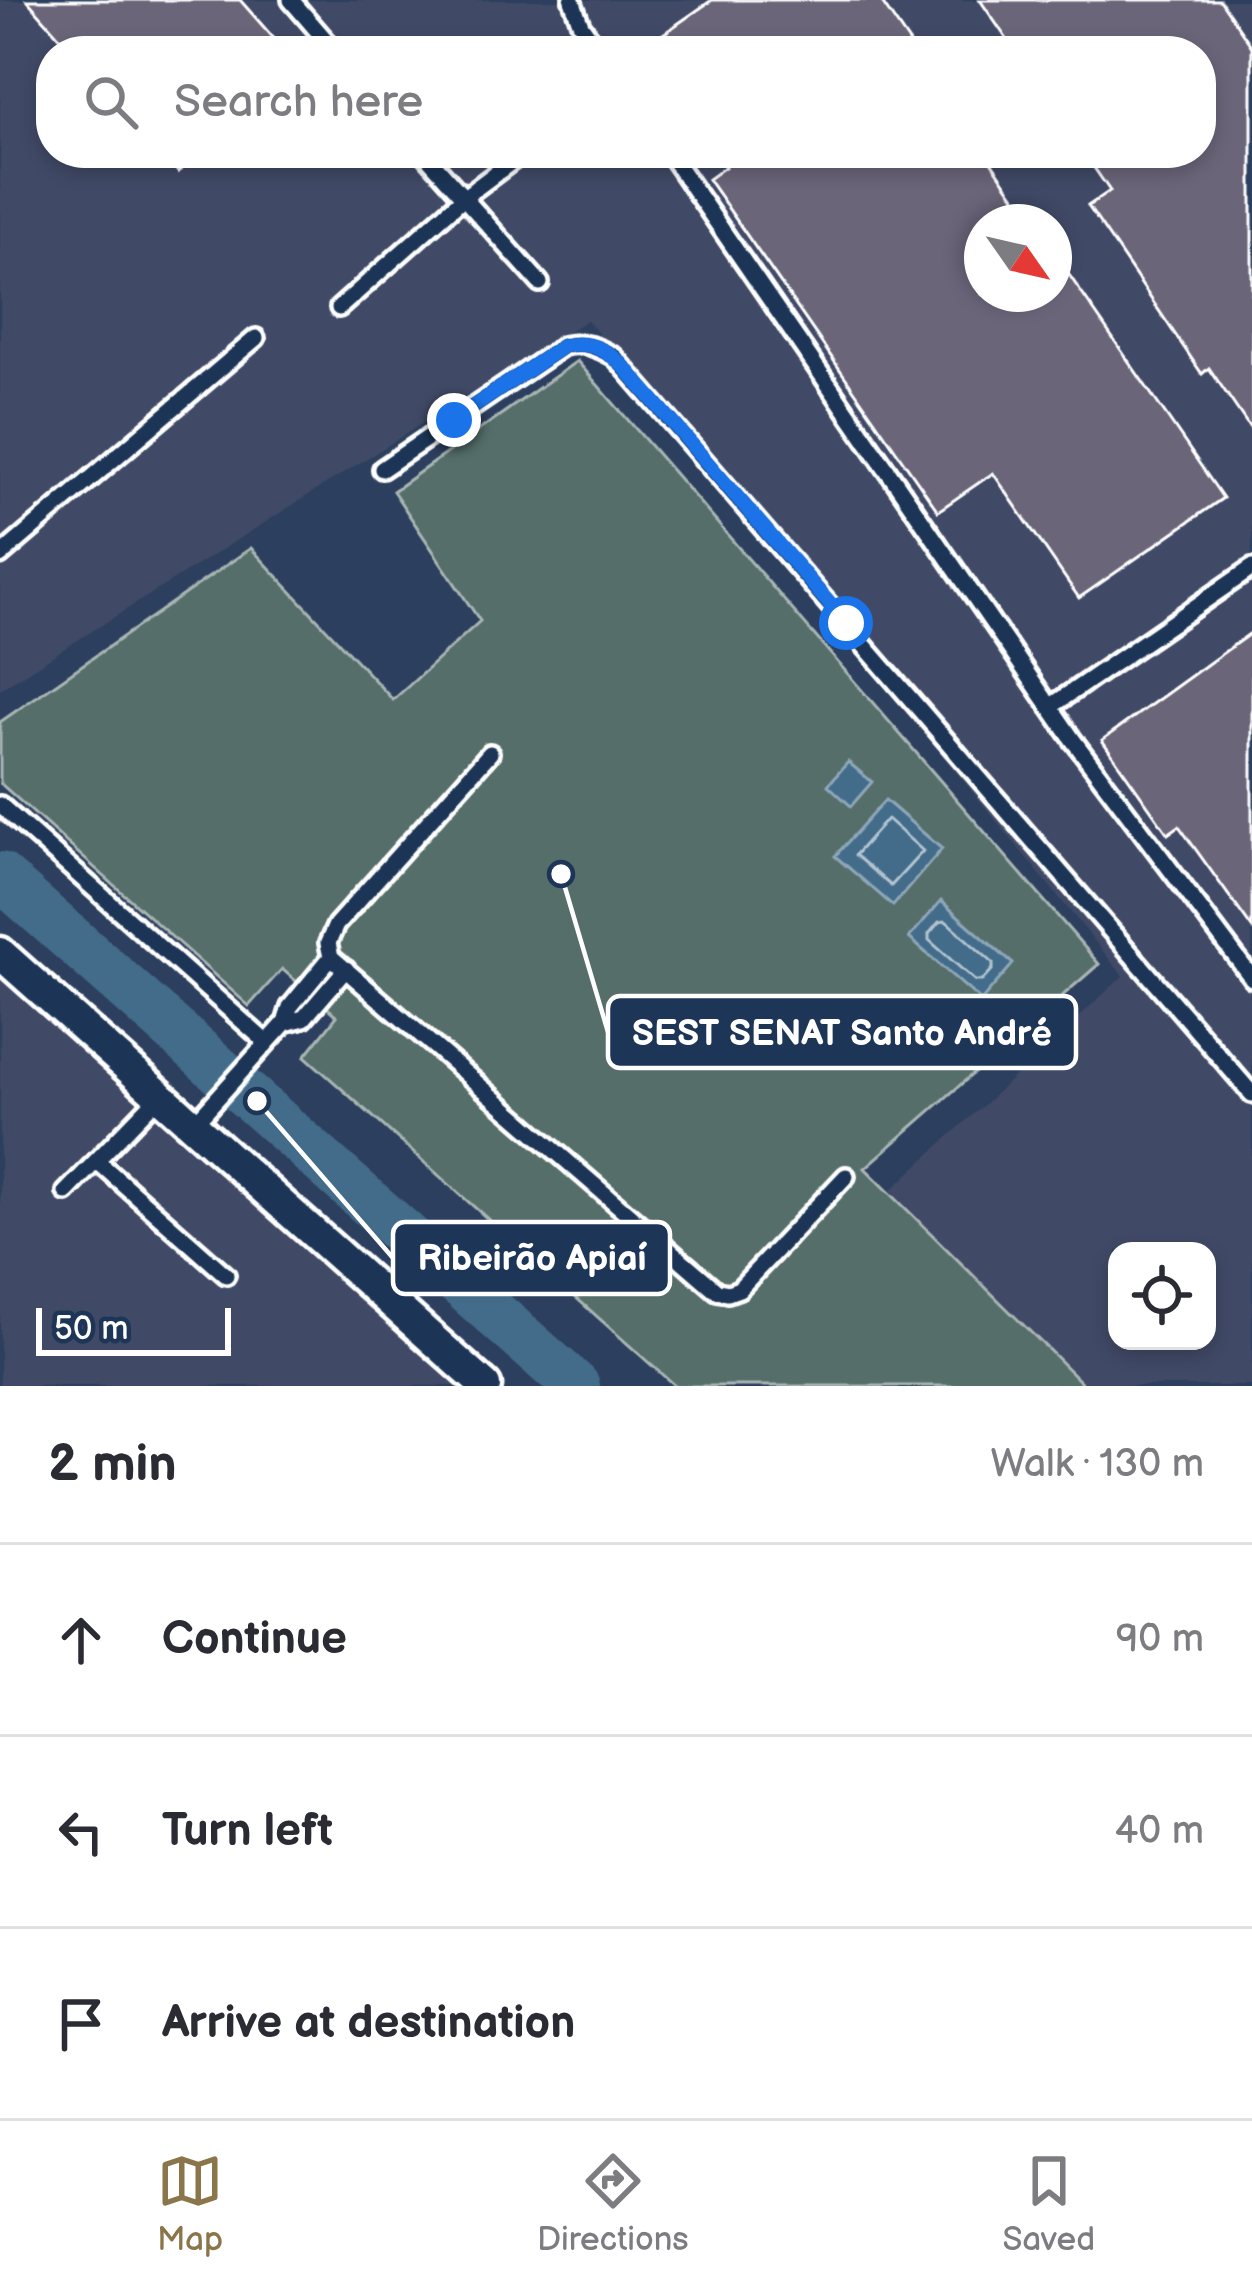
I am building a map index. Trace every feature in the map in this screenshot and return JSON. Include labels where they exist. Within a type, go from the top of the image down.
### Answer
[{"type":"street","points":[[0,953],[160,1096],[203,1114],[485,1386]]},
{"type":"lane","points":[[291,0],[322,36]]},
{"type":"lane","points":[[572,0],[589,36]]},
{"type":"lane","points":[[437,168],[540,283]]},
{"type":"lane","points":[[339,308],[503,168]]},
{"type":"lane","points":[[679,168],[1050,707],[1252,978]]},
{"type":"lane","points":[[0,556],[256,338]]},
{"type":"lane","points":[[382,469],[563,346],[594,346],[615,357],[1252,1094]]},
{"type":"lane","points":[[1050,707],[1252,568]]},
{"type":"lane","points":[[490,753],[336,925],[328,943],[331,957],[717,1291],[739,1289],[846,1176]]},
{"type":"lane","points":[[0,805],[267,1043]]},
{"type":"lane","points":[[203,1114],[285,1023],[290,1007],[331,957]]},
{"type":"lane","points":[[285,1023],[304,1018],[346,969]]},
{"type":"lane","points":[[66,1192],[160,1096]]},
{"type":"lane","points":[[97,1161],[226,1275]]},
{"type":"shaded area","points":[[0,0],[1252,0],[1252,1386],[1085,1386],[889,1192],[1123,976],[587,320],[0,689]]},
{"type":"shaded area","points":[[0,941],[474,1386],[0,1386]]},
{"type":"green space","points":[[577,361],[1099,964],[865,1168],[1085,1386],[675,1386],[305,1056],[337,1016],[282,969],[249,1006],[0,783],[0,722],[251,548],[393,700],[480,621],[393,491]]},
{"type":"water","points":[[848,762],[872,782],[851,806],[828,785]]},
{"type":"water","points":[[885,800],[942,849],[893,906],[835,856]]},
{"type":"water","points":[[941,901],[1013,964],[981,1001],[909,938]]},
{"type":"building","points":[[27,0],[240,0],[272,36],[59,36]]},
{"type":"building","points":[[712,0],[880,0],[905,36],[660,36]]},
{"type":"building","points":[[980,0],[1220,0],[1252,47],[1252,431],[1209,368],[1202,374],[1088,206],[1110,191],[1094,168],[1216,168],[1216,36],[1005,36]]},
{"type":"building","points":[[724,168],[995,168],[1020,204],[964,204],[964,312],[1072,312],[1072,279],[1223,498],[1079,598],[993,473],[938,511],[708,179]]},
{"type":"building","points":[[1252,632],[1252,928],[1179,826],[1168,834],[1102,740]]},
{"type":"waterway","points":[[0,876],[576,1386]]},
{"type":"place","name":"SEST SENAT Santo André","points":[[561,874]]},
{"type":"place","name":"Ribeirão Apiaí","points":[[257,1101]]},
{"type":"route","points":[[454,420],[563,346],[578,343],[604,350],[627,370],[846,623]]}]
